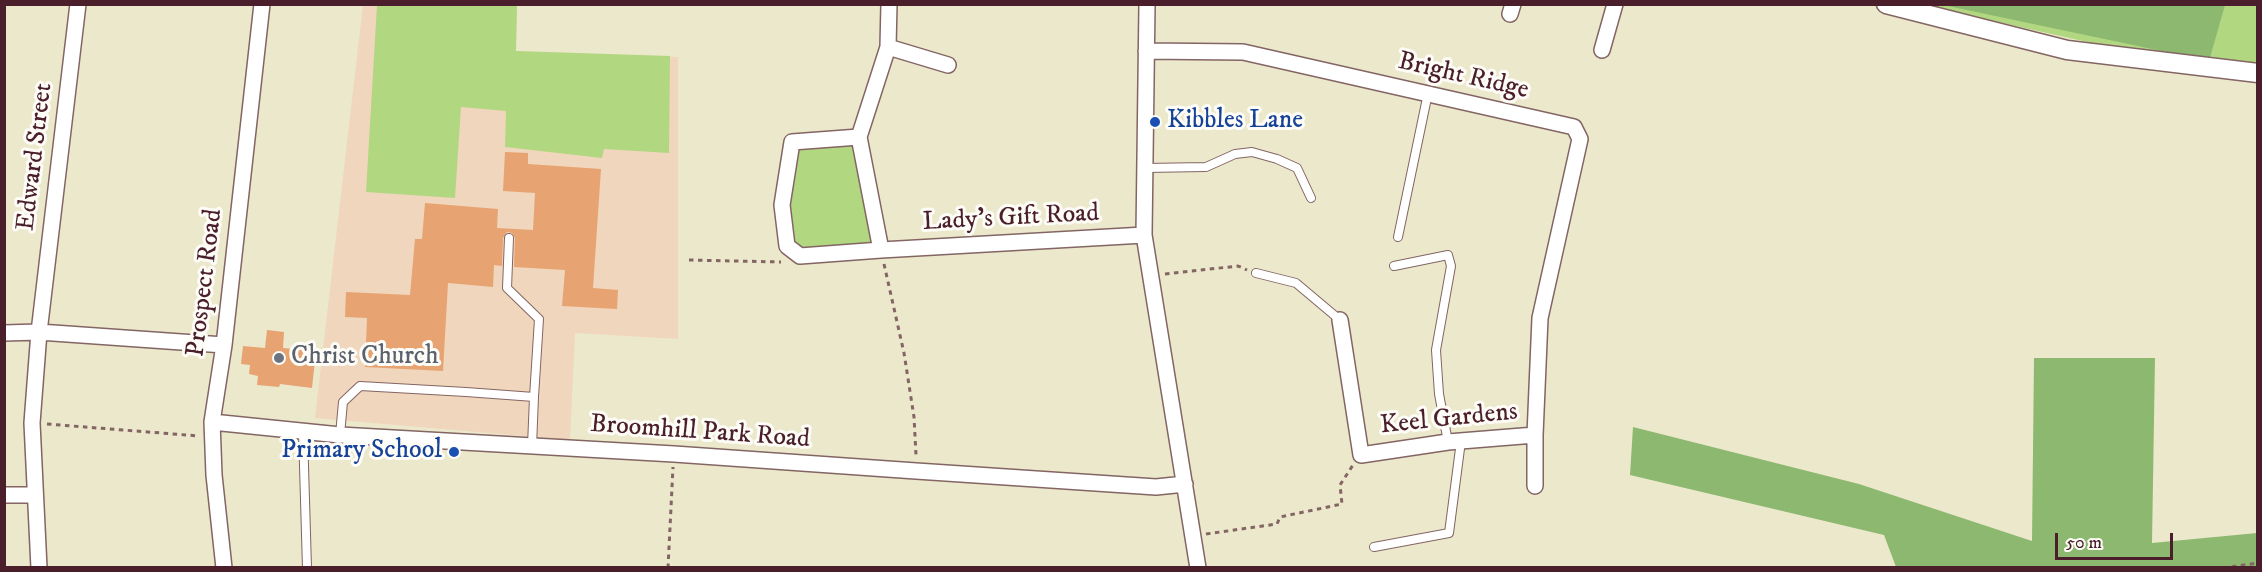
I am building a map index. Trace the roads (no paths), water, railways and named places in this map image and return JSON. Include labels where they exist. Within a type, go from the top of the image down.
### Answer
[{"type":"street","name":"Edward Street","points":[[39,567],[33,423],[39,332],[78,4]]},
{"type":"street","name":"Prospect Road","points":[[225,567],[214,475],[213,429],[262,4]]},
{"type":"street","points":[[881,250],[859,137],[888,47],[890,4]]},
{"type":"street","points":[[1147,4],[1144,235],[1198,567]]},
{"type":"street","points":[[1602,50],[1615,4]]},
{"type":"street","points":[[1886,4],[2067,50],[2258,73]]},
{"type":"street","points":[[888,47],[948,65]]},
{"type":"street","name":"Bright Ridge","points":[[1146,51],[1243,52],[1574,128],[1580,139],[1539,318]]},
{"type":"street","name":"Lady's Gift Road","points":[[859,137],[792,142],[782,205],[787,246],[801,256],[1144,235]]},
{"type":"street","name":"Keel Gardens","points":[[1535,486],[1539,318]]},
{"type":"street","name":"Keel Gardens","points":[[1340,321],[1361,455],[1454,441],[1535,435]]},
{"type":"street","points":[[4,333],[39,332],[224,345]]},
{"type":"street","name":"Broomhill Park Road","points":[[213,429],[303,432],[674,454],[1156,487],[1185,483]]},
{"type":"street","points":[[4,495],[35,495]]},
{"type":"lane","points":[[1398,237],[1428,93]]},
{"type":"lane","points":[[1145,168],[1206,167],[1235,154],[1252,152],[1297,168],[1311,198]]},
{"type":"lane","points":[[508,238],[507,288],[539,319],[532,446]]},
{"type":"lane","points":[[1374,547],[1449,532],[1454,441],[1439,393],[1436,350],[1450,266],[1448,255],[1394,266]]},
{"type":"lane","points":[[1256,273],[1296,283],[1340,321]]},
{"type":"lane","points":[[340,435],[344,402],[360,386],[534,397]]},
{"type":"lane","points":[[303,432],[307,567]]},
{"type":"place","name":"Kibbles Lane","points":[[1155,122]]},
{"type":"place","name":"Christ Church","points":[[279,358]]},
{"type":"place","name":"Primary School","points":[[454,452]]}]
